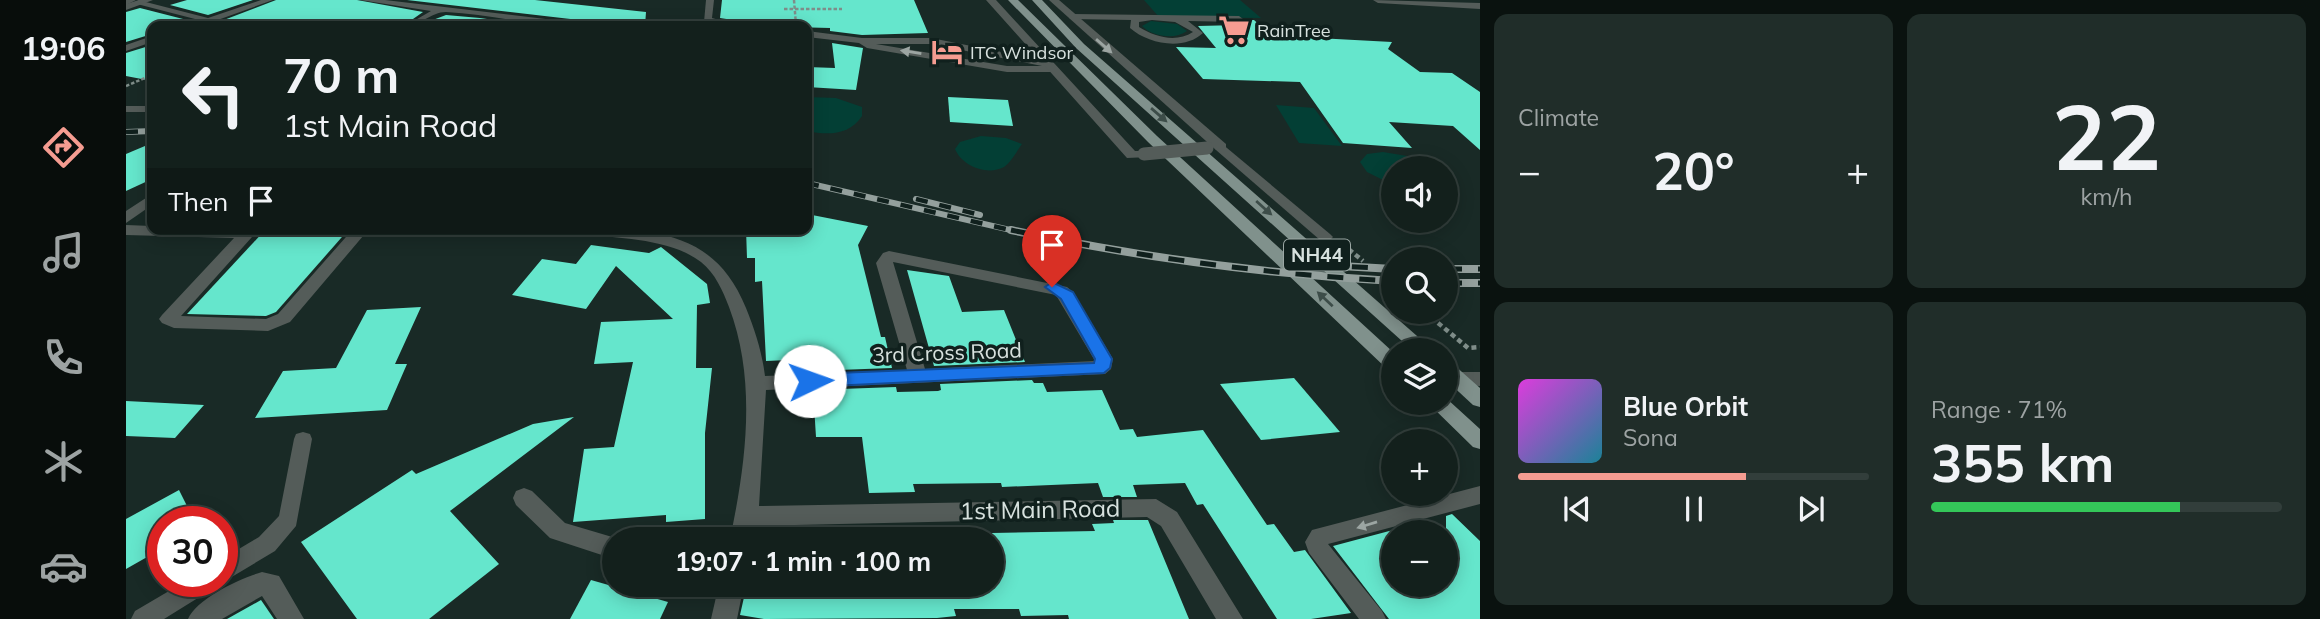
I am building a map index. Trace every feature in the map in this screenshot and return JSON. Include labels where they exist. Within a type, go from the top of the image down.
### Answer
[{"type":"main road","name":"NH44","points":[[1013,0],[1062,53],[1153,140],[1381,352]]},
{"type":"main road","name":"NH44","points":[[1037,0],[1080,46],[1184,138],[1214,152],[1411,338]]},
{"type":"main road","points":[[1458,380],[1480,400]]},
{"type":"main road","points":[[1451,415],[1480,441]]},
{"type":"street","points":[[991,0],[1132,155],[1214,152]]},
{"type":"street","points":[[1054,0],[1214,152],[1325,237]]},
{"type":"street","points":[[1378,0],[1480,6]]},
{"type":"street","points":[[126,4],[140,1]]},
{"type":"street","points":[[126,218],[147,202]]},
{"type":"street","points":[[126,230],[147,231]]},
{"type":"street","points":[[246,235],[168,319],[174,322],[268,325],[284,318],[357,235]]},
{"type":"street","points":[[621,235],[666,242],[706,258],[733,290],[756,383],[744,527]]},
{"type":"street","name":"3rd Cross Road","points":[[756,383],[1098,369],[1104,364],[1104,359],[1061,291],[889,256],[884,263],[918,376]]},
{"type":"street","points":[[1458,375],[1480,379]]},
{"type":"street","points":[[524,498],[558,531],[602,544]]},
{"type":"street","name":"1st Main Road","points":[[763,527],[1147,507],[1169,519],[1230,619]]},
{"type":"street","points":[[201,619],[254,586],[265,583],[270,584],[291,619]]},
{"type":"street","points":[[724,619],[729,597]]},
{"type":"lane","points":[[206,21],[269,0]]},
{"type":"lane","points":[[364,0],[538,21]]},
{"type":"lane","points":[[710,0],[707,20],[712,21]]},
{"type":"lane","points":[[140,1],[205,19],[198,21]]},
{"type":"lane","points":[[418,21],[441,9]]},
{"type":"lane","points":[[1073,17],[1239,19]]},
{"type":"lane","points":[[1140,19],[1133,22],[1133,28],[1152,37],[1179,40],[1193,38],[1198,33],[1189,24],[1168,18]]},
{"type":"lane","points":[[126,34],[147,39]]},
{"type":"lane","points":[[812,35],[862,41],[931,41],[1049,66]]},
{"type":"lane","points":[[126,48],[147,40]]},
{"type":"lane","points":[[862,41],[867,45],[1007,69],[1049,66]]},
{"type":"lane","points":[[127,99],[147,107]]},
{"type":"lane","points":[[238,561],[267,544],[289,520],[303,439]]},
{"type":"lane","points":[[1374,619],[1320,553],[1316,542],[1320,537],[1480,495]]},
{"type":"lane","points":[[143,619],[179,597]]},
{"type":"path","points":[[794,0],[796,21]]},
{"type":"path","points":[[784,9],[842,9]]},
{"type":"path","points":[[127,99],[147,80]]},
{"type":"path","points":[[1439,324],[1468,348],[1480,347]]},
{"type":"green space","points":[[1144,0],[1240,0],[1261,18],[1159,17]]},
{"type":"green space","points":[[1151,21],[1177,24],[1187,31],[1176,36],[1158,35],[1142,26]]},
{"type":"green space","points":[[812,97],[836,98],[862,107],[862,116],[851,127],[844,131],[812,132]]},
{"type":"green space","points":[[1276,105],[1314,108],[1342,146],[1299,143]]},
{"type":"green space","points":[[981,136],[1006,138],[1022,144],[1004,167],[983,170],[969,165],[955,149],[960,142]]},
{"type":"green space","points":[[1383,152],[1407,156],[1381,156],[1381,179],[1367,172],[1360,162],[1367,154]]},
{"type":"building","points":[[187,0],[253,0],[208,15],[170,5]]},
{"type":"building","points":[[276,0],[357,0],[423,12],[410,21],[221,21]]},
{"type":"building","points":[[407,0],[535,0],[646,12],[645,21],[579,20]]},
{"type":"building","points":[[722,0],[914,0],[928,33],[862,35],[830,31],[830,28],[812,28],[812,21],[739,21],[720,18]]},
{"type":"building","points":[[140,8],[187,20],[147,21],[147,36],[126,42],[126,12]]},
{"type":"building","points":[[446,15],[501,21],[430,21]]},
{"type":"building","points":[[1245,20],[1254,20],[1265,30],[1273,30],[1280,36],[1392,42],[1388,49],[1420,72],[1452,73],[1480,92],[1480,150],[1453,126],[1389,122],[1412,148],[1343,143],[1300,82],[1203,79],[1176,47],[1216,48],[1198,26],[1239,25]]},
{"type":"building","points":[[832,43],[863,48],[856,90],[812,87],[812,67],[835,68]]},
{"type":"building","points":[[147,47],[147,80],[126,76],[126,53]]},
{"type":"building","points":[[948,97],[1008,100],[1013,126],[950,122]]},
{"type":"building","points":[[147,145],[147,181],[126,191],[126,154]]},
{"type":"building","points":[[812,215],[868,226],[858,245],[881,337],[885,337],[892,368],[811,371],[811,359],[766,361],[762,281],[755,282],[755,258],[747,258],[746,235],[812,235]]},
{"type":"building","points":[[260,235],[344,235],[276,312],[266,316],[187,314]]},
{"type":"building","points":[[591,245],[649,253],[661,247],[707,284],[710,303],[697,305],[696,368],[712,368],[705,433],[705,519],[666,522],[666,515],[573,522],[584,449],[614,447],[633,362],[594,364],[601,322],[673,319],[616,266],[586,309],[512,295],[542,259],[576,264]]},
{"type":"building","points":[[907,270],[949,276],[962,312],[1004,310],[1025,362],[934,366]]},
{"type":"building","points":[[421,307],[395,364],[407,364],[387,410],[255,418],[283,371],[336,368],[367,310]]},
{"type":"building","points":[[1294,378],[1340,432],[1261,440],[1220,384]]},
{"type":"building","points":[[1032,380],[1034,383],[1043,383],[1047,392],[1102,390],[1120,430],[1133,429],[1137,437],[1203,430],[1267,525],[1274,524],[1294,552],[1305,550],[1351,613],[1311,619],[1277,619],[1203,504],[1197,505],[1185,483],[1133,485],[1137,497],[1103,497],[1098,483],[1002,487],[1001,483],[913,484],[915,492],[869,493],[862,437],[816,437],[813,390],[896,387],[897,392],[938,391],[941,390],[940,384]]},
{"type":"building","points":[[126,401],[204,405],[175,438],[126,436]]},
{"type":"building","points":[[574,417],[450,511],[499,564],[429,619],[357,619],[301,542],[412,470],[416,474],[533,424]]},
{"type":"building","points":[[179,490],[187,506],[150,506]]},
{"type":"building","points":[[147,508],[147,557],[126,569],[126,519]]},
{"type":"building","points":[[1452,514],[1480,541],[1480,619],[1389,619],[1333,546],[1381,533],[1381,597],[1458,597],[1458,520],[1446,520],[1446,516]]},
{"type":"building","points":[[1113,520],[1148,520],[1189,619],[1069,619],[1068,615],[1021,616],[1019,609],[954,609],[956,616],[937,618],[764,619],[740,615],[744,597],[1004,597],[1004,533],[1095,531],[1092,524],[1114,523]]},
{"type":"building","points":[[591,580],[602,583],[602,597],[650,597],[668,602],[660,619],[570,619]]},
{"type":"building","points":[[261,600],[274,619],[227,619]]},
{"type":"railway","points":[[126,132],[147,131]]},
{"type":"railway","points":[[812,184],[1019,232]]},
{"type":"railway","points":[[916,199],[980,215]]},
{"type":"railway","points":[[1011,230],[1201,263],[1381,280]]},
{"type":"railway","points":[[1288,263],[1381,268]]},
{"type":"railway","points":[[1458,269],[1480,269]]},
{"type":"railway","points":[[1458,283],[1480,283]]},
{"type":"place","name":"RainTree","points":[[1234,30]]},
{"type":"place","name":"ITC Windsor","points":[[947,52]]},
{"type":"route","points":[[810,381],[1098,369],[1104,364],[1104,359],[1067,296],[1052,287]]}]
